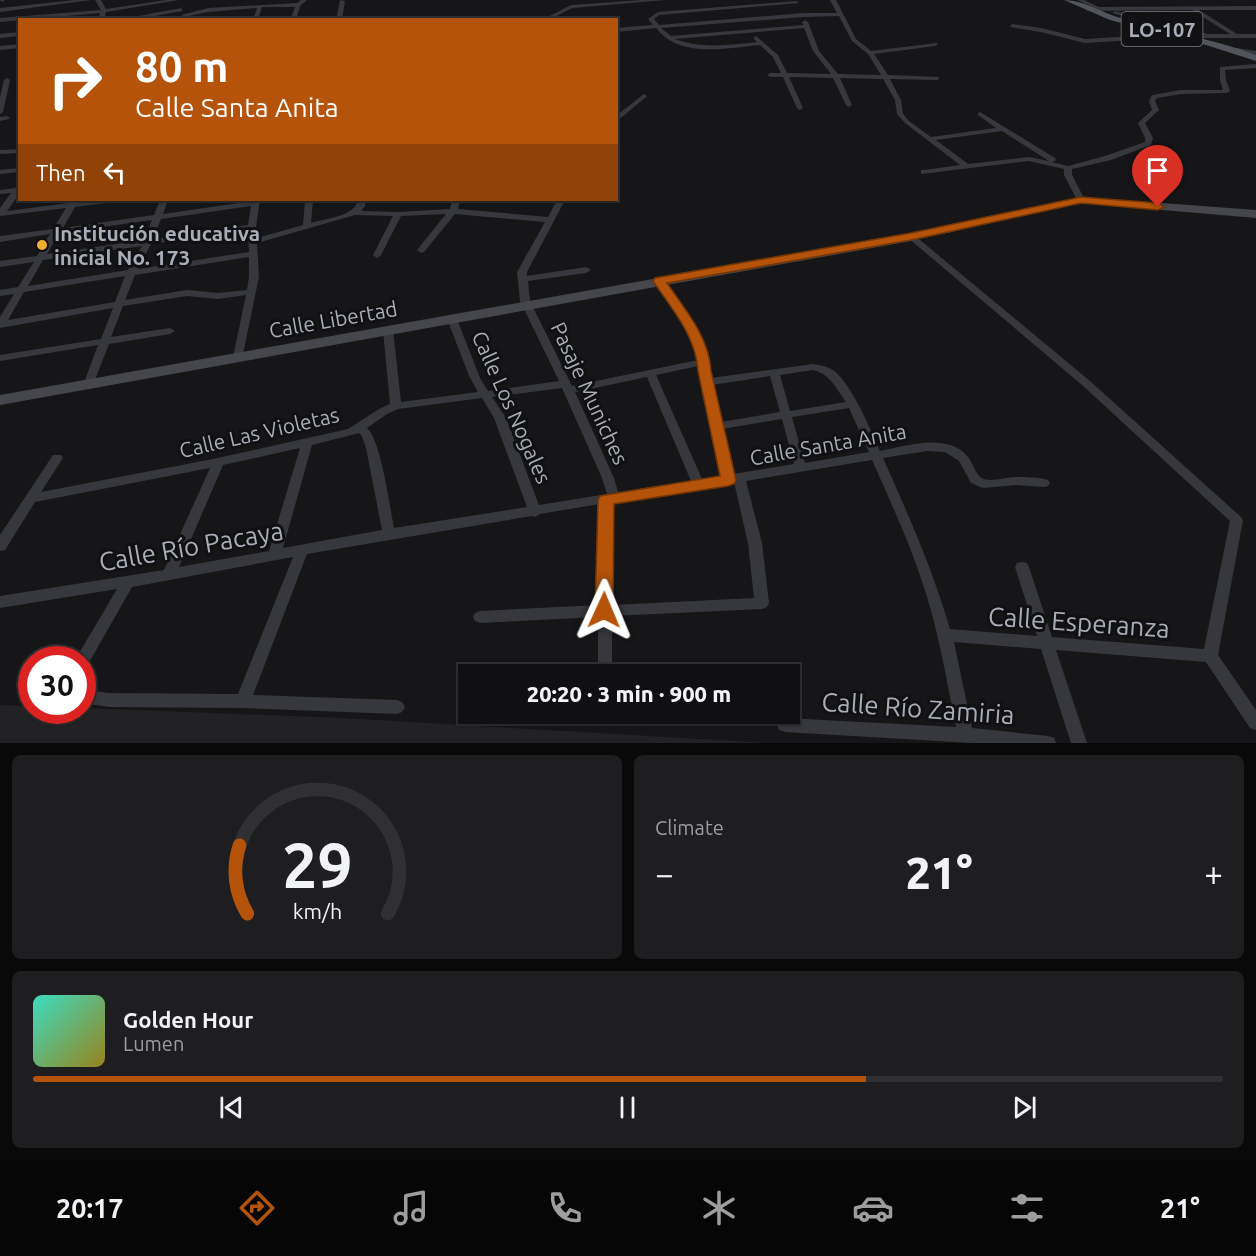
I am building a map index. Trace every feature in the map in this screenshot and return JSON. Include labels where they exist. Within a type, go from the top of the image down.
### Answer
[{"type":"main road","name":"LO-107","points":[[1068,0],[1087,9],[1184,32],[1256,56]]},
{"type":"street","points":[[0,10],[42,2],[88,0]]},
{"type":"street","points":[[98,0],[104,8],[101,18]]},
{"type":"street","points":[[42,2],[39,18],[177,0],[184,15]]},
{"type":"street","points":[[294,18],[298,5],[304,0]]},
{"type":"street","points":[[339,18],[342,0]]},
{"type":"street","points":[[548,18],[571,7],[662,0]]},
{"type":"street","points":[[833,0],[854,40],[870,53],[885,76],[898,100],[900,114],[907,122],[966,166]]},
{"type":"street","points":[[1080,0],[1099,9],[1184,32],[1208,36]]},
{"type":"street","points":[[762,43],[697,47],[679,45],[656,27],[651,20],[658,14],[795,2],[803,15],[816,51],[835,75],[849,105]]},
{"type":"street","points":[[145,18],[184,15],[208,10],[298,5]]},
{"type":"street","points":[[256,18],[260,6]]},
{"type":"street","points":[[720,9],[776,56],[800,108]]},
{"type":"street","points":[[1087,9],[1256,9]]},
{"type":"street","points":[[1152,9],[1160,14]]},
{"type":"street","points":[[1194,9],[1237,36]]},
{"type":"street","points":[[618,30],[840,14]]},
{"type":"street","points":[[0,20],[18,19]]},
{"type":"street","points":[[1168,19],[1184,32]]},
{"type":"street","points":[[669,38],[806,26]]},
{"type":"street","points":[[1012,27],[1045,31],[1078,41],[1184,32]]},
{"type":"street","points":[[0,36],[18,34]]},
{"type":"street","points":[[1194,37],[1256,36]]},
{"type":"street","points":[[870,53],[934,44]]},
{"type":"street","points":[[0,48],[18,45]]},
{"type":"street","points":[[924,172],[1029,159],[1068,168],[1148,143],[1150,140],[1141,123],[1155,114],[1156,110],[1152,101],[1155,96],[1181,92],[1227,91],[1222,68],[1256,66]]},
{"type":"street","points":[[770,75],[937,78]]},
{"type":"street","points":[[0,112],[7,80]]},
{"type":"street","points":[[618,118],[644,96]]},
{"type":"street","points":[[980,114],[1057,164]]},
{"type":"street","points":[[931,139],[1001,129]]},
{"type":"street","points":[[0,152],[18,151]]},
{"type":"street","points":[[1068,168],[1068,175],[1081,200]]},
{"type":"street","points":[[0,172],[18,170]]},
{"type":"street","points":[[0,192],[18,189]]},
{"type":"street","points":[[0,214],[18,190]]},
{"type":"street","name":"Calle Libertad","points":[[0,400],[911,237],[1081,200],[1256,214]]},
{"type":"street","points":[[0,214],[73,202],[94,201]]},
{"type":"street","points":[[88,385],[131,273],[148,242],[164,201]]},
{"type":"street","points":[[0,239],[256,201],[252,227],[254,277],[238,357]]},
{"type":"street","points":[[307,227],[309,201]]},
{"type":"street","points":[[355,213],[362,201]]},
{"type":"street","points":[[421,250],[453,211],[456,201]]},
{"type":"street","points":[[560,201],[525,264],[522,272],[524,279],[586,270]]},
{"type":"street","points":[[0,324],[73,202]]},
{"type":"street","points":[[252,242],[355,213],[398,214],[453,211],[550,220]]},
{"type":"street","points":[[377,255],[398,214]]},
{"type":"street","points":[[0,264],[252,227]]},
{"type":"street","points":[[911,237],[1086,383],[1237,520],[1210,656],[1256,723]]},
{"type":"street","points":[[0,292],[252,254]]},
{"type":"street","name":"Pasaje Muniches","points":[[524,279],[525,301],[568,387],[608,478],[610,499],[604,610],[605,664]]},
{"type":"street","points":[[480,617],[762,603],[755,543],[717,426],[703,353],[693,331],[659,281]]},
{"type":"street","points":[[0,324],[187,293],[218,296],[251,292]]},
{"type":"street","name":"Calle Los Nogales","points":[[452,319],[475,378],[500,418],[535,512]]},
{"type":"street","points":[[388,330],[396,406]]},
{"type":"street","points":[[0,358],[170,331]]},
{"type":"street","name":"Calle Las Violetas","points":[[33,498],[307,442],[360,428],[382,410],[396,406],[568,387],[704,362]]},
{"type":"street","points":[[707,382],[803,367],[826,370],[839,381],[853,404],[912,537],[933,594],[945,636],[965,735]]},
{"type":"street","points":[[774,372],[801,468]]},
{"type":"street","points":[[650,373],[699,484]]},
{"type":"street","points":[[717,426],[853,404]]},
{"type":"street","points":[[360,428],[368,434],[372,448],[389,534]]},
{"type":"street","points":[[274,556],[307,442]]},
{"type":"street","name":"Calle Santa Anita","points":[[389,534],[940,446],[954,450],[962,456],[975,480],[984,484],[1016,481],[1044,483]]},
{"type":"street","points":[[2,541],[33,498],[57,458]]},
{"type":"street","points":[[169,575],[218,462]]},
{"type":"street","name":"Calle Río Pacaya","points":[[0,602],[301,552],[389,534]]},
{"type":"street","points":[[243,700],[301,552]]},
{"type":"street","points":[[1022,567],[1049,645],[1078,743]]},
{"type":"street","points":[[91,646],[128,582]]},
{"type":"street","name":"Calle Esperanza","points":[[945,636],[1210,656]]},
{"type":"street","points":[[96,698],[243,700],[396,707]]},
{"type":"street","name":"Calle Río Zamiria","points":[[785,725],[965,735],[1048,743]]},
{"type":"shaded area","points":[[0,705],[18,706],[18,724],[96,724],[96,708],[343,718],[768,743],[0,743]]},
{"type":"place","name":"Institución educativa inicial No. 173","points":[[42,245]]},
{"type":"route","points":[[604,610],[606,500],[728,480],[704,371],[703,353],[693,331],[659,281],[911,237],[1067,202],[1081,200],[1125,202],[1158,207]]}]
